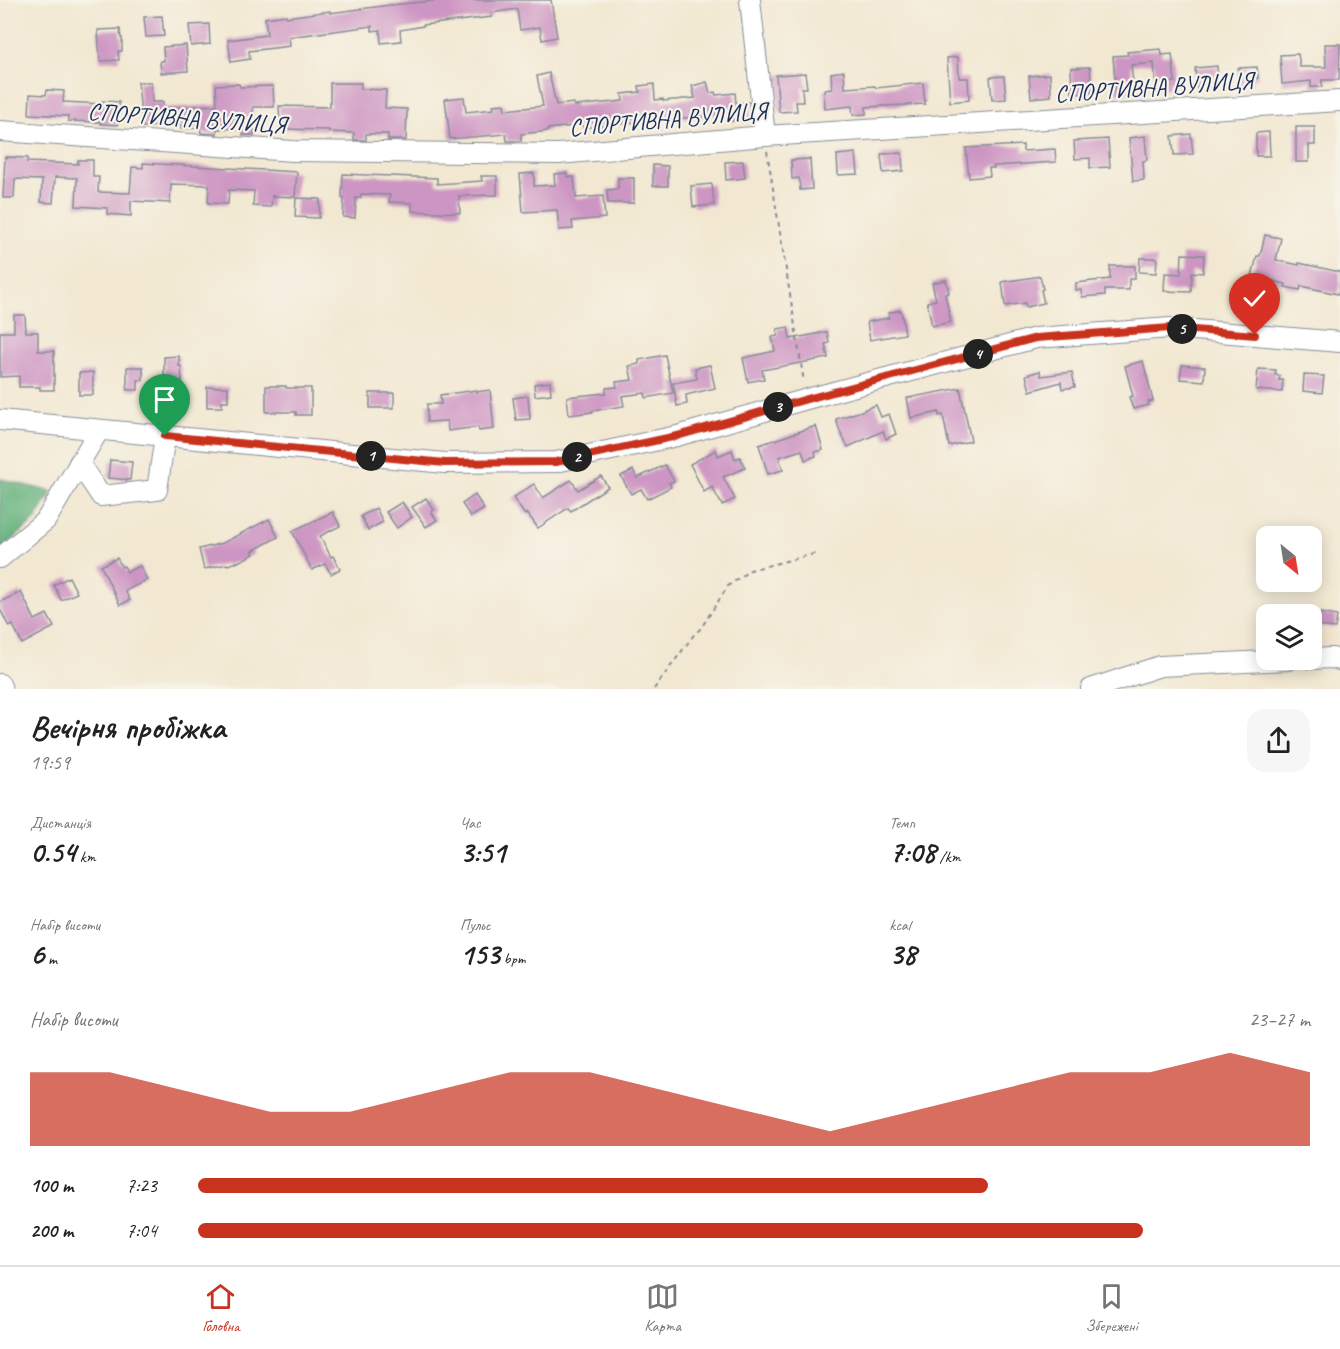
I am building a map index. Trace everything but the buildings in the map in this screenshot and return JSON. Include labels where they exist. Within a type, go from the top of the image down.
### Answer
[{"type":"street","points":[[750,0],[765,136]]},
{"type":"street","name":"СПОРТИВНА ВУЛИЦЯ","points":[[0,132],[293,151],[558,154],[765,136],[1340,101]]},
{"type":"street","points":[[0,420],[445,463],[556,462],[677,436],[1036,338],[1170,328],[1340,342]]},
{"type":"street","points":[[0,558],[46,520],[99,430]]},
{"type":"street","points":[[79,463],[101,496],[157,490],[165,436]]},
{"type":"street","points":[[1322,658],[1340,660]]},
{"type":"street","points":[[1091,689],[1160,666],[1256,662]]},
{"type":"street","points":[[0,684],[2,689]]},
{"type":"path","points":[[765,136],[807,399]]},
{"type":"path","points":[[654,689],[701,628],[728,586],[750,570],[818,554]]},
{"type":"green space","points":[[0,479],[52,492],[35,520],[0,550]]},
{"type":"route","points":[[165,436],[445,463],[556,462],[677,436],[1036,338],[1170,328],[1255,335]]}]
